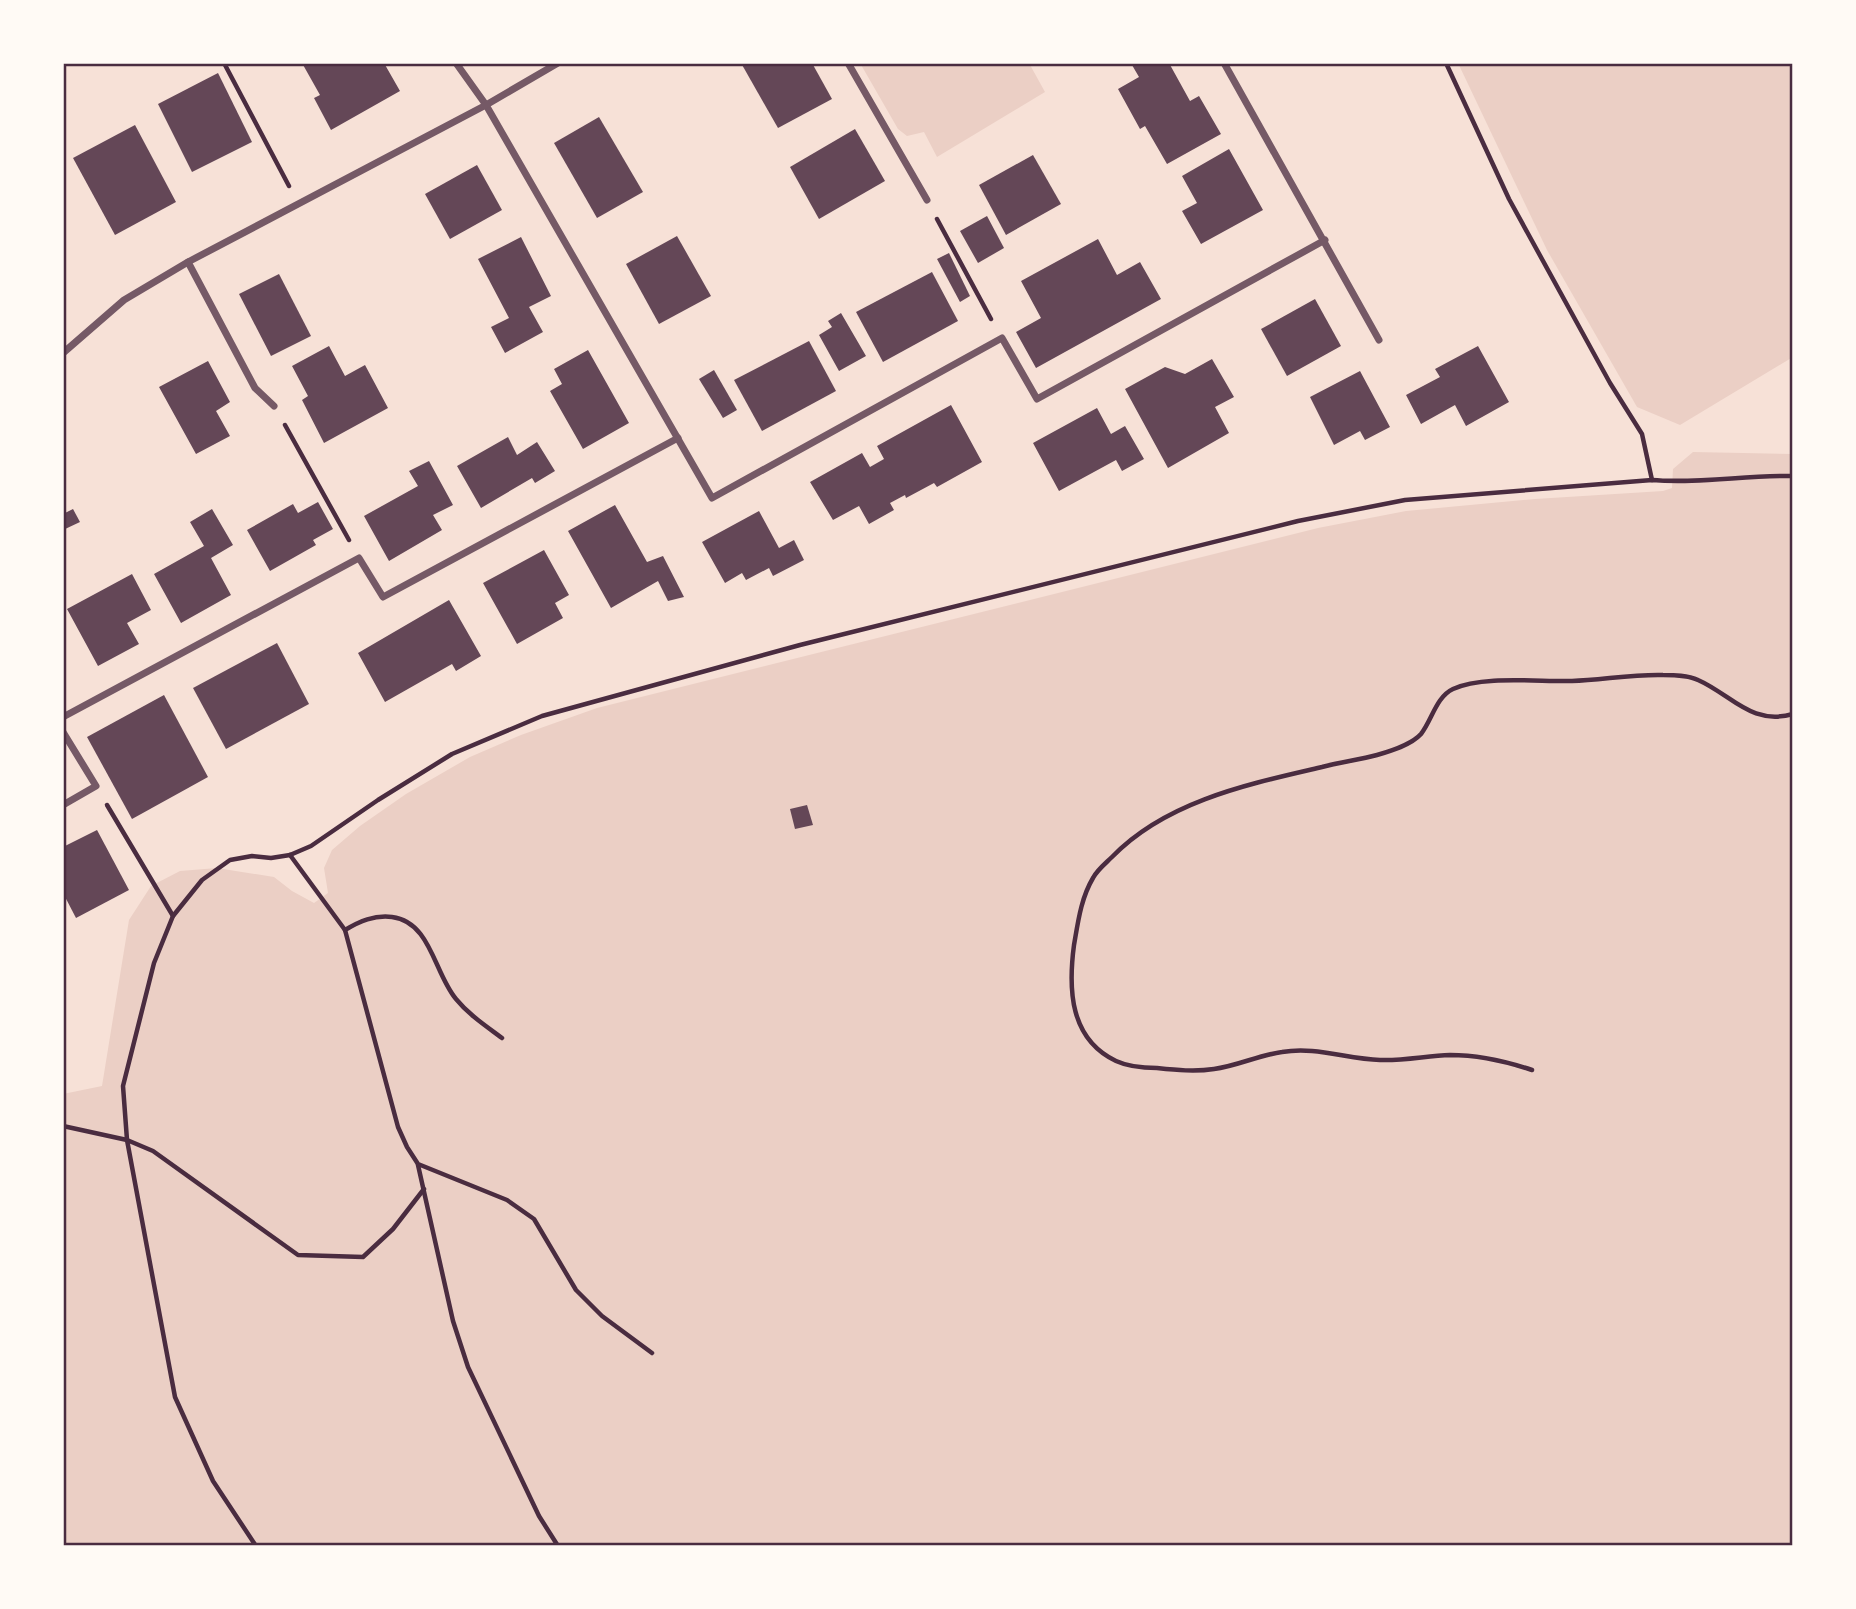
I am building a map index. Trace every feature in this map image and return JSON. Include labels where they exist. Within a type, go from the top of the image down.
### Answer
[{"type":"street","points":[[456,63],[486,104],[712,498],[1002,338],[1037,399],[1325,240]]},
{"type":"street","points":[[63,353],[124,300],[188,262],[558,63]]},
{"type":"street","points":[[848,63],[927,200]]},
{"type":"street","points":[[1224,63],[1379,340]]},
{"type":"street","points":[[188,262],[255,388],[274,406]]},
{"type":"street","points":[[63,718],[359,558],[383,597],[678,438]]},
{"type":"street","points":[[63,732],[96,786],[63,805]]},
{"type":"path","points":[[224,63],[298,203]]},
{"type":"path","points":[[1446,63],[1509,199],[1610,383],[1642,434],[1652,480]]},
{"type":"path","points":[[927,200],[1002,338]]},
{"type":"path","points":[[274,406],[359,558]]},
{"type":"path","points":[[256,1546],[213,1481],[175,1397],[127,1140],[123,1086],[154,963],[173,916],[202,880],[230,860],[252,856],[271,858],[290,855],[311,846],[433,765],[489,737],[542,716],[787,648],[1298,521],[1405,500],[1652,480],[1672,482],[1766,475],[1793,476]]},
{"type":"path","points":[[1532,1070],[1476,1056],[1379,1060],[1310,1050],[1283,1051],[1215,1069],[1138,1067],[1117,1062],[1097,1048],[1086,1036],[1078,1023],[1072,1000],[1073,958],[1079,913],[1094,876],[1127,841],[1158,822],[1207,798],[1324,766],[1378,755],[1413,742],[1422,733],[1437,705],[1451,690],[1471,684],[1663,675],[1694,678],[1756,714],[1780,718],[1793,715]]},
{"type":"path","points":[[96,786],[173,916]]},
{"type":"path","points":[[290,855],[345,930],[398,1127],[418,1164],[453,1321],[468,1367],[539,1516],[558,1546]]},
{"type":"path","points":[[345,930],[361,920],[385,916],[404,919],[416,927],[456,999],[502,1038]]},
{"type":"path","points":[[63,1126],[127,1140],[153,1151],[298,1255],[363,1257],[393,1229],[424,1189]]},
{"type":"path","points":[[418,1164],[507,1200],[534,1219],[576,1290],[602,1316],[652,1353]]},
{"type":"shaded area","points":[[860,63],[1029,63],[1045,92],[937,157],[924,132],[907,136],[898,129]]},
{"type":"shaded area","points":[[1458,63],[1793,63],[1793,357],[1680,425],[1637,407],[1547,250]]},
{"type":"shaded area","points":[[1693,452],[1793,454],[1793,1546],[63,1546],[63,1094],[102,1086],[129,920],[151,886],[180,871],[217,868],[274,877],[314,903],[328,893],[324,868],[332,850],[360,826],[406,794],[470,757],[521,735],[597,708],[1318,528],[1406,511],[1663,491],[1672,488],[1673,469]]},
{"type":"building","points":[[302,63],[384,63],[400,91],[331,130],[314,98],[320,95]]},
{"type":"building","points":[[741,63],[812,63],[832,99],[778,128]]},
{"type":"building","points":[[1169,63],[1190,101],[1199,96],[1221,134],[1167,164],[1145,126],[1140,129],[1118,89],[1139,77],[1132,65]]},
{"type":"building","points":[[218,73],[252,142],[192,172],[158,104]]},
{"type":"building","points":[[599,117],[643,192],[597,218],[554,143]]},
{"type":"building","points":[[135,125],[176,202],[115,235],[73,158]]},
{"type":"building","points":[[855,129],[885,181],[819,219],[790,167]]},
{"type":"building","points":[[1229,149],[1263,210],[1201,244],[1182,211],[1197,203],[1182,176]]},
{"type":"building","points":[[1033,155],[1061,204],[1006,235],[979,185]]},
{"type":"building","points":[[477,165],[502,210],[450,239],[425,194]]},
{"type":"building","points":[[987,216],[1004,248],[978,263],[960,231]]},
{"type":"building","points":[[677,236],[711,296],[659,324],[626,264]]},
{"type":"building","points":[[521,237],[551,296],[529,307],[543,332],[505,353],[491,327],[509,318],[478,259]]},
{"type":"building","points":[[1098,239],[1117,275],[1140,262],[1161,299],[1036,368],[1016,332],[1041,318],[1021,281]]},
{"type":"building","points":[[949,253],[970,296],[960,302],[937,259]]},
{"type":"building","points":[[932,272],[958,321],[883,362],[856,312]]},
{"type":"building","points":[[279,274],[311,336],[271,356],[239,294]]},
{"type":"building","points":[[1315,299],[1341,346],[1287,376],[1261,329]]},
{"type":"building","points":[[841,313],[866,356],[839,371],[819,335],[832,327],[828,321]]},
{"type":"building","points":[[809,341],[836,391],[762,431],[734,380]]},
{"type":"building","points":[[329,346],[345,376],[365,365],[388,408],[324,443],[302,400],[308,396],[292,366]]},
{"type":"building","points":[[1478,346],[1509,402],[1466,426],[1455,405],[1421,424],[1406,395],[1440,377],[1435,369]]},
{"type":"building","points":[[588,350],[629,423],[583,449],[550,391],[562,384],[554,369]]},
{"type":"building","points":[[1212,359],[1234,397],[1215,407],[1229,433],[1168,468],[1125,389],[1165,367],[1185,374]]},
{"type":"building","points":[[208,361],[230,402],[216,411],[230,436],[196,454],[159,387]]},
{"type":"building","points":[[714,370],[737,410],[723,418],[699,379]]},
{"type":"building","points":[[1360,371],[1390,427],[1365,440],[1360,431],[1334,445],[1310,397]]},
{"type":"building","points":[[951,405],[982,462],[937,487],[934,483],[890,503],[894,510],[869,524],[859,506],[833,520],[810,482],[862,453],[870,467],[884,459],[877,446]]},
{"type":"building","points":[[1097,408],[1111,434],[1125,426],[1144,459],[1122,471],[1116,460],[1059,491],[1033,443]]},
{"type":"building","points":[[508,437],[517,455],[537,442],[555,471],[535,483],[532,478],[481,508],[457,466]]},
{"type":"building","points":[[429,461],[453,505],[433,515],[442,530],[389,561],[364,516],[418,486],[409,471]]},
{"type":"building","points":[[318,502],[333,529],[313,540],[316,545],[270,571],[247,530],[293,504],[298,513]]},
{"type":"building","points":[[615,505],[647,562],[663,556],[684,597],[668,601],[658,581],[611,608],[568,531]]},
{"type":"building","points":[[73,509],[80,522],[63,530],[63,514]]},
{"type":"building","points":[[212,509],[233,545],[211,558],[231,595],[181,623],[154,574],[204,546],[190,522]]},
{"type":"building","points":[[759,511],[779,548],[794,540],[804,560],[773,576],[769,568],[746,580],[742,573],[725,583],[702,542]]},
{"type":"building","points":[[544,550],[569,595],[555,603],[563,618],[517,644],[483,583]]},
{"type":"building","points":[[132,574],[151,610],[127,623],[139,644],[98,666],[67,609]]},
{"type":"building","points":[[449,600],[481,656],[456,671],[452,664],[385,702],[358,653]]},
{"type":"building","points":[[277,643],[309,704],[226,749],[193,688]]},
{"type":"building","points":[[164,695],[208,777],[132,819],[87,737]]},
{"type":"building","points":[[807,805],[813,825],[795,829],[790,809]]},
{"type":"building","points":[[97,830],[129,890],[76,918],[63,893],[63,847]]}]
